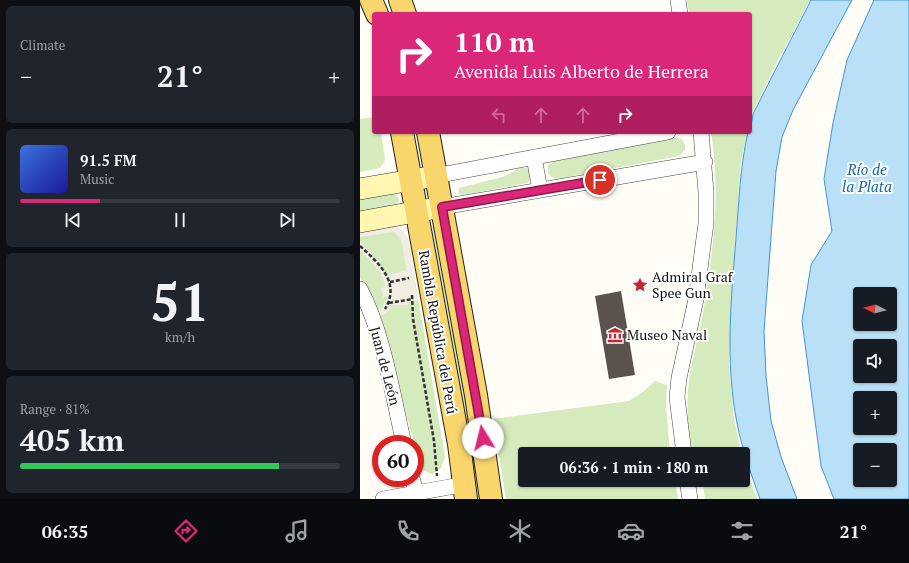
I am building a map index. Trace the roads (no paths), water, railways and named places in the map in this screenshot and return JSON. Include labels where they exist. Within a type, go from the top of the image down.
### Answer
[{"type":"main road","points":[[371,0],[376,12]]},
{"type":"main road","points":[[400,0],[404,12]]},
{"type":"main road","name":"Rambla República del Perú","points":[[402,134],[466,492]]},
{"type":"main road","name":"Rambla República del Perú","points":[[428,134],[476,395],[491,499]]},
{"type":"main road","points":[[360,190],[435,176]]},
{"type":"main road","points":[[360,222],[442,207]]},
{"type":"street","points":[[678,0],[680,12]]},
{"type":"street","points":[[435,176],[657,134]]},
{"type":"street","points":[[683,447],[677,397],[679,378],[696,299],[706,223],[705,162],[701,134]]},
{"type":"street","points":[[534,157],[540,190]]},
{"type":"street","points":[[442,207],[705,162]]},
{"type":"street","name":"Juan de León","points":[[360,289],[372,319],[402,435]]},
{"type":"street","points":[[383,499],[410,487]]},
{"type":"street","points":[[424,487],[466,492]]},
{"type":"street","points":[[688,487],[690,499]]},
{"type":"water","points":[[811,0],[852,0],[793,110],[782,137],[776,171],[764,331],[766,376],[771,421],[781,457],[797,499],[760,499],[750,470],[750,447],[743,447],[733,400],[730,354],[732,284],[743,158],[748,134],[752,134],[753,114]]},
{"type":"water","name":"Río de la Plata","points":[[874,0],[909,0],[909,499],[834,499],[821,466],[802,321],[811,265],[832,231],[824,179],[833,123],[847,60]]},
{"type":"place","name":"Admiral Graf Spee Gun","points":[[640,285]]},
{"type":"place","name":"Museo Naval","points":[[615,335]]}]
